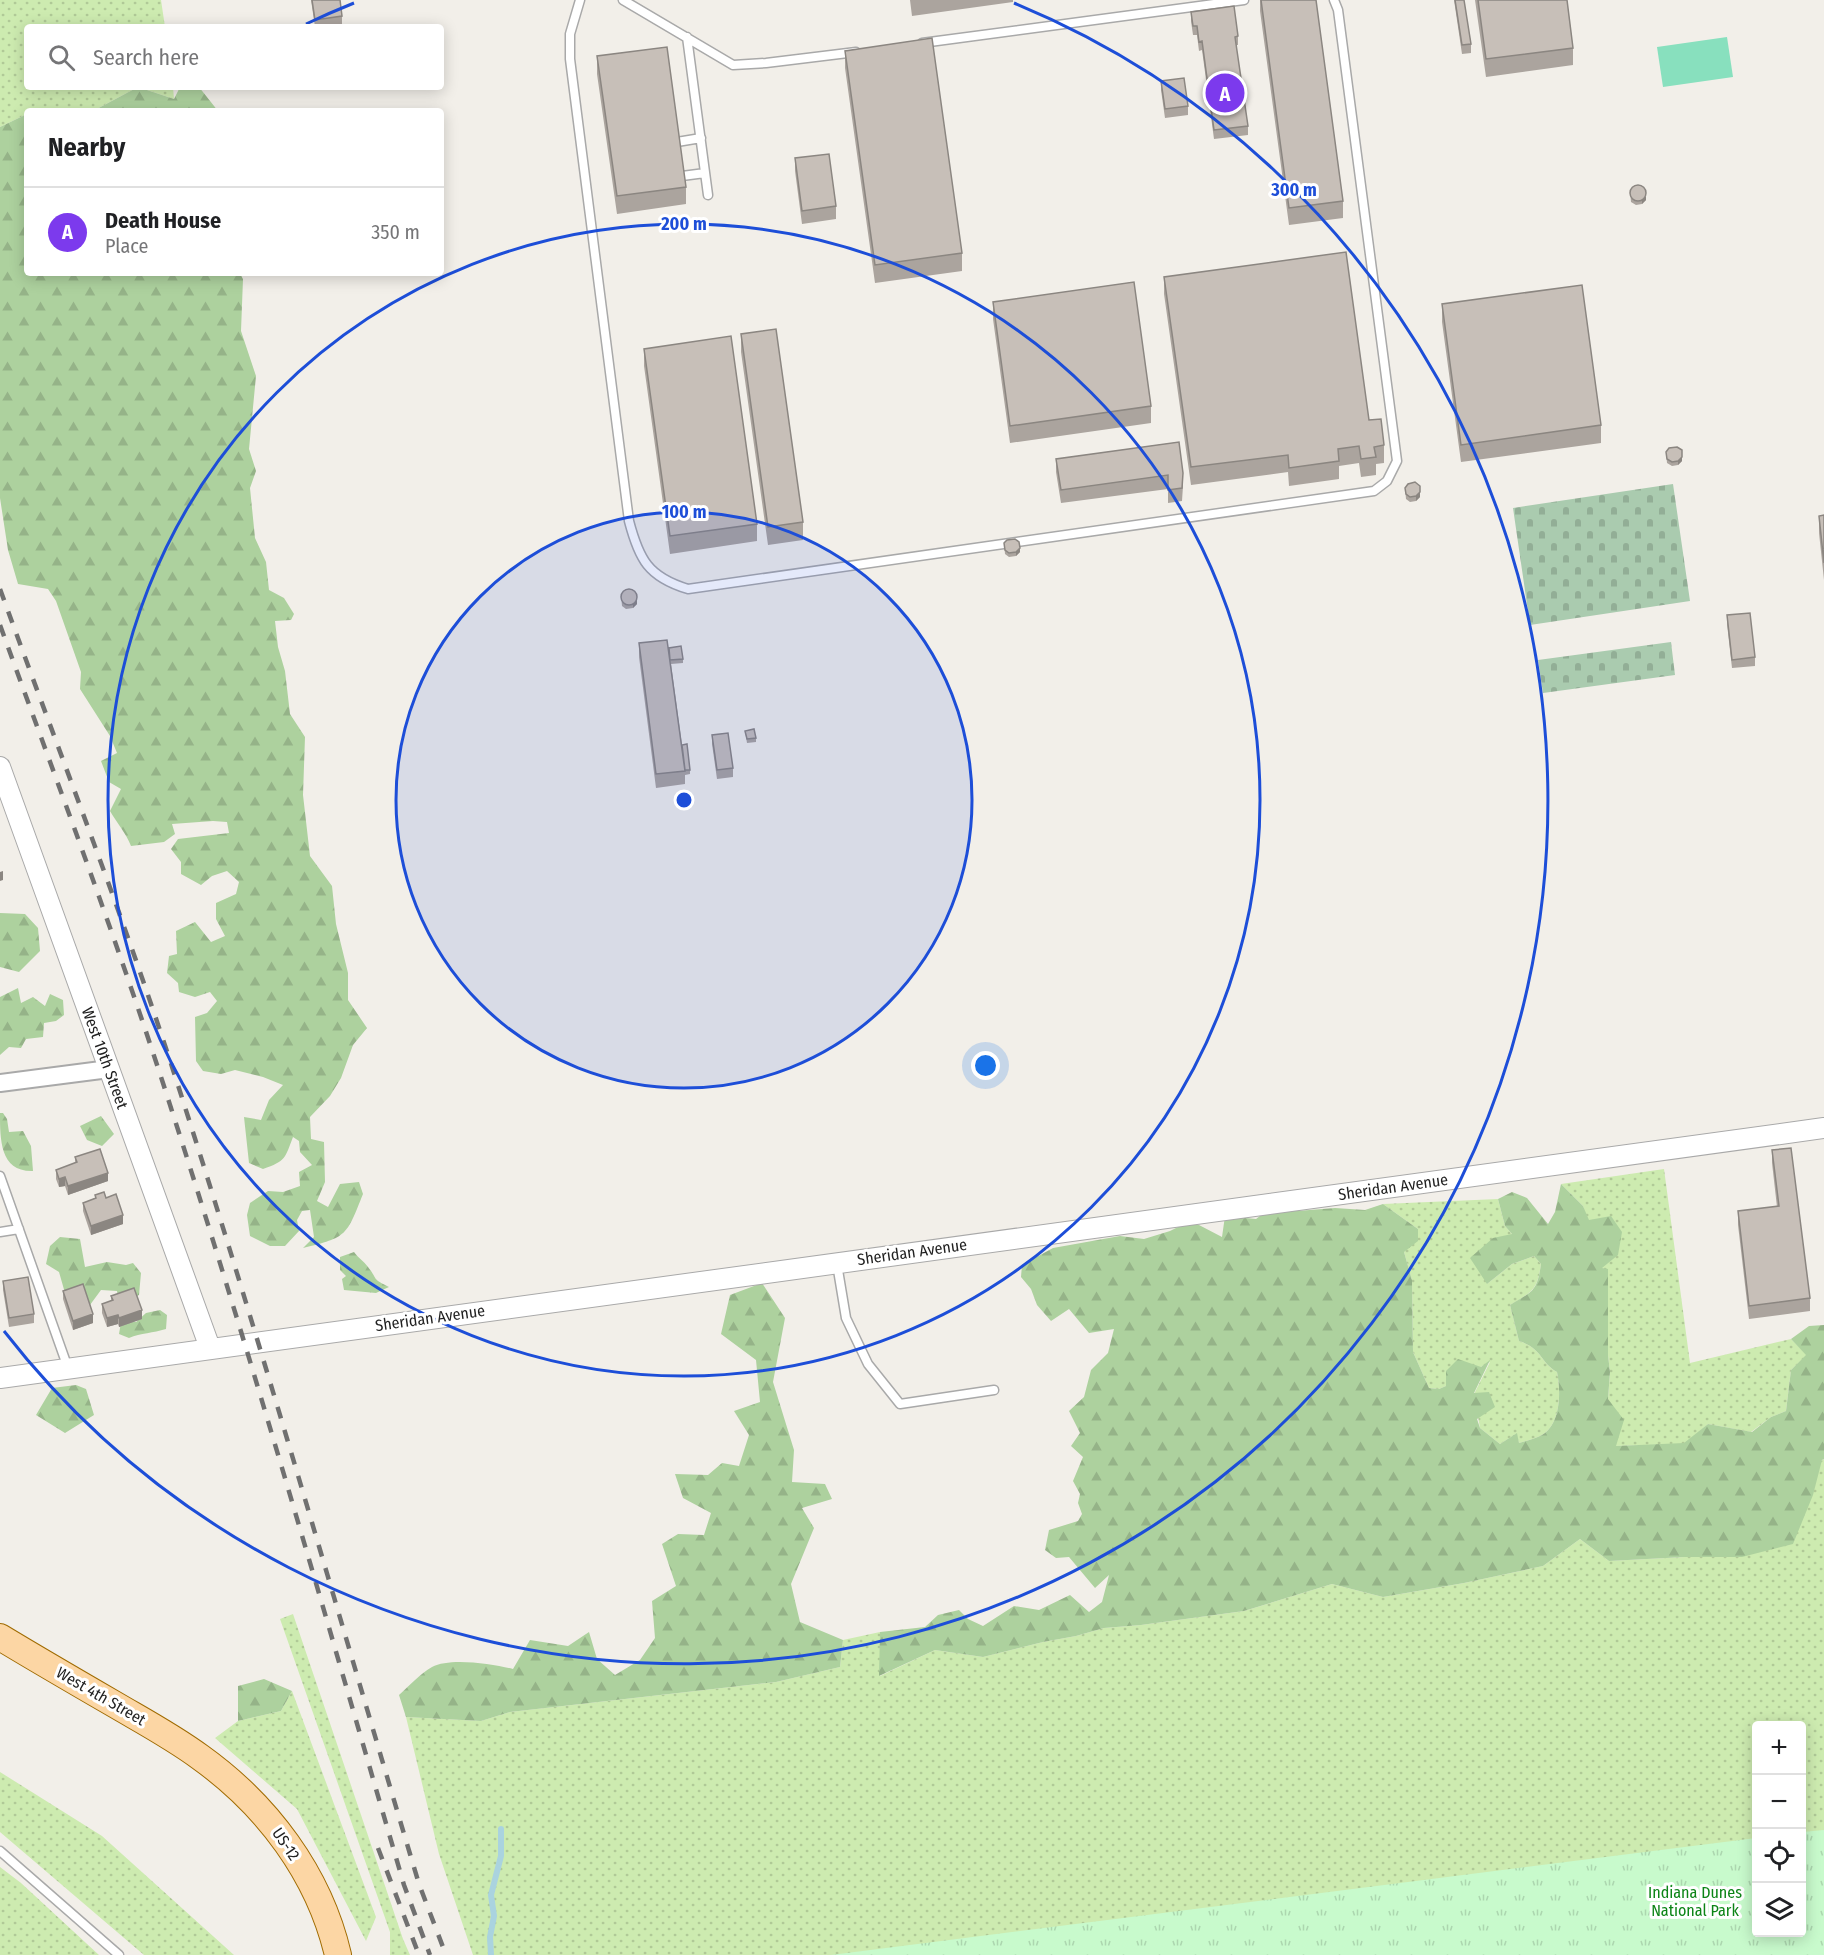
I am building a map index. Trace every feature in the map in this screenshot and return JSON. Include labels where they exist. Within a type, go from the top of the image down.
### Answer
[{"type":"main road","name":"West 4th Street","points":[[0,1637],[164,1733],[200,1757]]},
{"type":"main road","name":"US-12","points":[[200,1757],[255,1804],[270,1820],[293,1852],[321,1903],[338,1955]]},
{"type":"street","name":"West 10th Street","points":[[0,767],[4,792],[109,1069],[210,1348]]},
{"type":"street","points":[[0,1083],[109,1069]]},
{"type":"street","name":"Sheridan Avenue","points":[[0,1378],[1824,1128]]},
{"type":"lane","points":[[580,0],[570,34],[570,59],[629,521],[636,547],[650,569],[669,583],[688,589],[1374,491],[1387,481],[1397,461],[1338,10],[1334,0]]},
{"type":"lane","points":[[623,0],[733,65],[871,50]]},
{"type":"lane","points":[[918,43],[1244,0]]},
{"type":"lane","points":[[687,38],[708,195]]},
{"type":"lane","points":[[678,142],[700,138]]},
{"type":"lane","points":[[682,176],[705,173]]},
{"type":"lane","points":[[0,1176],[68,1368]]},
{"type":"lane","points":[[0,1232],[19,1229]]},
{"type":"lane","points":[[837,1263],[846,1318],[868,1364],[900,1404],[994,1390]]},
{"type":"lane","points":[[0,1851],[119,1955]]},
{"type":"green space","points":[[0,0],[161,0],[165,24],[24,24],[24,90],[132,90],[99,108],[24,108],[24,115],[0,127]]},
{"type":"green space","points":[[1727,37],[1733,77],[1663,87],[1657,47]]},
{"type":"green space","points":[[132,90],[147,90],[174,99],[178,90],[201,90],[216,108],[99,108]]},
{"type":"green space","points":[[147,90],[173,90],[174,99]]},
{"type":"green space","points":[[24,115],[24,276],[242,276],[243,279],[241,331],[256,376],[249,449],[256,471],[250,488],[255,538],[266,562],[269,590],[284,598],[294,614],[291,620],[275,621],[278,647],[285,671],[290,714],[305,737],[303,795],[310,856],[332,886],[336,924],[348,973],[348,1000],[367,1028],[353,1045],[341,1078],[330,1096],[310,1117],[311,1139],[324,1142],[325,1182],[317,1201],[328,1207],[340,1184],[359,1182],[363,1194],[353,1219],[344,1233],[329,1241],[303,1248],[314,1237],[310,1210],[302,1211],[297,1220],[299,1231],[285,1246],[270,1246],[250,1236],[247,1215],[250,1203],[268,1191],[283,1192],[300,1186],[299,1172],[312,1165],[300,1152],[299,1141],[293,1137],[284,1158],[276,1164],[263,1169],[249,1163],[244,1117],[261,1120],[269,1100],[283,1085],[235,1070],[221,1074],[203,1071],[196,1061],[195,1017],[207,1013],[217,1001],[210,992],[195,997],[179,992],[178,983],[167,973],[169,956],[177,954],[176,931],[195,922],[211,942],[225,936],[216,919],[216,903],[236,894],[239,882],[227,871],[212,876],[201,885],[181,874],[181,862],[171,849],[178,839],[229,833],[227,822],[172,824],[175,834],[164,842],[131,846],[110,811],[121,789],[109,782],[101,761],[117,753],[110,736],[80,689],[81,672],[56,601],[48,589],[18,584],[8,550],[0,498],[0,127]]},
{"type":"green space","points":[[1673,484],[1690,601],[1530,625],[1513,508]]},
{"type":"green space","points":[[1671,642],[1675,675],[1543,693],[1538,660]]},
{"type":"green space","points":[[0,913],[25,914],[38,928],[40,951],[19,972],[0,967]]},
{"type":"green space","points":[[18,988],[21,1003],[33,997],[45,1006],[50,994],[63,1000],[64,1015],[56,1021],[44,1023],[43,1037],[26,1039],[21,1048],[9,1047],[0,1055],[0,997]]},
{"type":"green space","points":[[0,1113],[3,1113],[7,1119],[9,1132],[23,1131],[31,1146],[33,1171],[22,1170],[8,1160],[2,1143]]},
{"type":"green space","points":[[101,1116],[114,1134],[102,1146],[87,1140],[80,1126]]},
{"type":"green space","points":[[1664,1169],[1690,1363],[1791,1339],[1807,1355],[1791,1370],[1786,1411],[1771,1417],[1751,1432],[1708,1424],[1685,1444],[1615,1446],[1608,1399],[1610,1372],[1608,1270],[1601,1268],[1583,1206],[1561,1184]]},
{"type":"green space","points":[[1561,1184],[1583,1206],[1589,1220],[1611,1216],[1622,1232],[1618,1255],[1602,1268],[1608,1269],[1610,1372],[1608,1399],[1624,1420],[1616,1446],[1684,1443],[1708,1424],[1752,1432],[1771,1417],[1786,1411],[1791,1370],[1806,1355],[1791,1339],[1809,1326],[1824,1325],[1824,1459],[1813,1495],[1793,1544],[1742,1557],[1609,1561],[1580,1539],[1543,1566],[1464,1583],[1383,1597],[1332,1584],[1244,1611],[1104,1628],[983,1657],[935,1650],[879,1676],[880,1632],[925,1627],[938,1615],[959,1610],[968,1619],[983,1626],[1014,1606],[1039,1610],[1070,1595],[1089,1612],[1102,1602],[1109,1575],[1095,1588],[1069,1557],[1056,1558],[1045,1550],[1049,1530],[1078,1521],[1082,1514],[1078,1503],[1080,1494],[1073,1481],[1083,1457],[1071,1446],[1080,1433],[1069,1411],[1084,1397],[1091,1370],[1108,1353],[1114,1329],[1089,1333],[1069,1309],[1051,1321],[1037,1305],[1031,1289],[1021,1277],[1022,1265],[1053,1248],[1120,1236],[1144,1239],[1186,1223],[1199,1225],[1222,1237],[1225,1216],[1256,1219],[1269,1209],[1365,1210],[1383,1204],[1418,1229],[1418,1241],[1404,1252],[1412,1280],[1413,1352],[1429,1388],[1439,1389],[1446,1386],[1446,1371],[1458,1359],[1481,1367],[1490,1360],[1474,1393],[1489,1392],[1495,1407],[1477,1419],[1480,1428],[1500,1444],[1517,1433],[1519,1443],[1548,1430],[1553,1423],[1558,1406],[1557,1372],[1537,1351],[1519,1341],[1510,1305],[1533,1290],[1538,1280],[1541,1264],[1534,1256],[1512,1264],[1487,1284],[1470,1258],[1493,1238],[1512,1234],[1505,1226],[1498,1199],[1512,1192],[1527,1198],[1548,1224],[1555,1212]]},
{"type":"green space","points":[[1498,1199],[1505,1226],[1512,1234],[1487,1284],[1512,1264],[1534,1256],[1541,1264],[1538,1280],[1533,1289],[1510,1305],[1519,1341],[1537,1351],[1557,1372],[1559,1388],[1556,1415],[1548,1430],[1519,1443],[1516,1434],[1500,1444],[1480,1428],[1474,1394],[1490,1362],[1439,1389],[1429,1388],[1413,1352],[1412,1280],[1404,1252],[1418,1229],[1383,1204]]},
{"type":"green space","points":[[60,1237],[80,1239],[85,1267],[107,1262],[126,1265],[133,1263],[141,1273],[139,1295],[119,1304],[117,1291],[101,1290],[87,1309],[67,1300],[59,1272],[46,1264],[50,1246]]},
{"type":"green space","points":[[354,1252],[377,1280],[389,1287],[376,1293],[344,1290],[342,1279],[346,1276],[340,1270],[340,1257]]},
{"type":"green space","points":[[762,1283],[785,1318],[773,1382],[794,1450],[792,1482],[825,1484],[832,1499],[802,1508],[814,1528],[791,1584],[800,1622],[843,1640],[840,1667],[776,1682],[510,1712],[481,1721],[406,1717],[399,1695],[432,1667],[449,1662],[460,1662],[513,1669],[530,1640],[568,1646],[589,1632],[597,1659],[615,1675],[640,1660],[655,1638],[652,1601],[676,1586],[662,1544],[678,1534],[704,1535],[711,1513],[683,1498],[675,1474],[708,1475],[722,1463],[739,1466],[749,1435],[734,1411],[760,1402],[756,1360],[721,1334],[730,1295]]},
{"type":"green space","points":[[160,1310],[167,1315],[166,1329],[129,1338],[119,1334],[121,1322],[136,1322],[146,1313]]},
{"type":"green space","points":[[76,1385],[86,1389],[94,1415],[65,1433],[36,1415],[52,1388]]},
{"type":"green space","points":[[1824,1459],[1824,1845],[1806,1843],[1806,1721],[1752,1721],[1752,1864],[1067,1955],[473,1955],[439,1854],[406,1717],[481,1721],[510,1712],[776,1682],[840,1667],[843,1640],[880,1632],[880,1676],[935,1650],[983,1657],[1104,1628],[1244,1611],[1332,1584],[1383,1597],[1464,1583],[1543,1566],[1580,1539],[1609,1561],[1685,1557]]},
{"type":"green space","points":[[293,1614],[410,1955],[390,1955],[390,1932],[280,1619]]},
{"type":"green space","points":[[264,1679],[292,1691],[281,1711],[238,1721],[238,1686]]},
{"type":"green space","points":[[292,1691],[376,1917],[366,1941],[297,1809],[215,1738],[238,1721],[281,1711]]},
{"type":"green space","points":[[0,1772],[102,1836],[234,1955],[144,1955],[0,1832]]},
{"type":"green space","name":"Indiana Dunes National Park","points":[[1824,1830],[1824,1955],[831,1955],[1752,1839],[1752,1937],[1806,1937],[1806,1832]]},
{"type":"green space","points":[[0,1867],[21,1883],[99,1955],[0,1955]]},
{"type":"building","points":[[312,0],[340,0],[342,16],[315,20]]},
{"type":"building","points":[[1261,0],[1316,0],[1343,201],[1289,208]]},
{"type":"building","points":[[1455,0],[1464,0],[1471,44],[1462,45]]},
{"type":"building","points":[[1478,0],[1567,0],[1573,48],[1486,59]]},
{"type":"building","points":[[1234,6],[1238,36],[1235,37],[1248,126],[1214,130],[1202,41],[1199,42],[1197,26],[1193,26],[1191,12]]},
{"type":"building","points":[[932,38],[962,253],[875,265],[845,51]]},
{"type":"building","points":[[667,47],[686,187],[617,196],[597,56]]},
{"type":"building","points":[[1184,78],[1188,106],[1165,109],[1161,81]]},
{"type":"building","points":[[829,154],[836,206],[802,211],[795,158]]},
{"type":"building","points":[[1638,185],[1646,193],[1638,201],[1630,193]]},
{"type":"building","points":[[1346,252],[1369,420],[1381,419],[1384,445],[1374,447],[1376,457],[1361,459],[1359,446],[1338,449],[1339,461],[1289,468],[1288,455],[1191,467],[1164,277]]},
{"type":"building","points":[[1134,282],[1151,406],[1010,426],[993,302]]},
{"type":"building","points":[[1582,285],[1601,425],[1461,445],[1442,304]]},
{"type":"building","points":[[776,329],[803,522],[768,527],[741,334]]},
{"type":"building","points":[[731,336],[757,524],[670,536],[644,349]]},
{"type":"building","points":[[1179,442],[1183,473],[1182,488],[1168,490],[1168,475],[1061,490],[1056,459]]},
{"type":"building","points":[[1677,447],[1682,450],[1682,457],[1672,462],[1667,459],[1666,452],[1669,448]]},
{"type":"building","points":[[1415,482],[1420,486],[1420,492],[1410,497],[1406,494],[1405,488],[1408,484]]},
{"type":"building","points":[[1824,515],[1824,563],[1819,516]]},
{"type":"building","points":[[1015,539],[1019,542],[1020,548],[1016,552],[1009,553],[1005,550],[1004,543]]},
{"type":"building","points":[[629,589],[637,597],[629,605],[621,597]]},
{"type":"building","points":[[1750,613],[1755,657],[1732,660],[1727,615]]},
{"type":"building","points":[[667,640],[685,771],[656,774],[639,643]]},
{"type":"building","points":[[681,646],[683,659],[670,660],[669,648]]},
{"type":"building","points":[[754,729],[756,738],[747,739],[745,731]]},
{"type":"building","points":[[728,733],[733,768],[717,770],[712,735]]},
{"type":"building","points":[[687,744],[690,770],[685,770],[682,745]]},
{"type":"building","points":[[1791,1148],[1810,1298],[1749,1306],[1738,1211],[1779,1206],[1772,1150]]},
{"type":"building","points":[[100,1149],[108,1173],[68,1186],[65,1177],[59,1179],[56,1170],[77,1162],[75,1157]]},
{"type":"building","points":[[104,1192],[106,1198],[116,1194],[123,1215],[91,1226],[83,1203]]},
{"type":"building","points":[[28,1277],[34,1314],[9,1318],[3,1281]]},
{"type":"building","points":[[83,1284],[93,1314],[73,1321],[63,1291]]},
{"type":"building","points":[[134,1288],[142,1310],[119,1318],[118,1315],[107,1318],[102,1304],[113,1300],[111,1296]]},
{"type":"waterway","points":[[491,1955],[490,1937],[494,1916],[491,1895],[501,1856],[501,1829]]},
{"type":"railway","points":[[0,589],[163,1039],[245,1299],[419,1884],[446,1955]]},
{"type":"railway","points":[[0,625],[109,926],[171,1108],[261,1398],[404,1885],[430,1955]]},
{"type":"railway","points":[[378,1848],[419,1955]]},
{"type":"place","name":"Death House","points":[[1225,93]]}]
